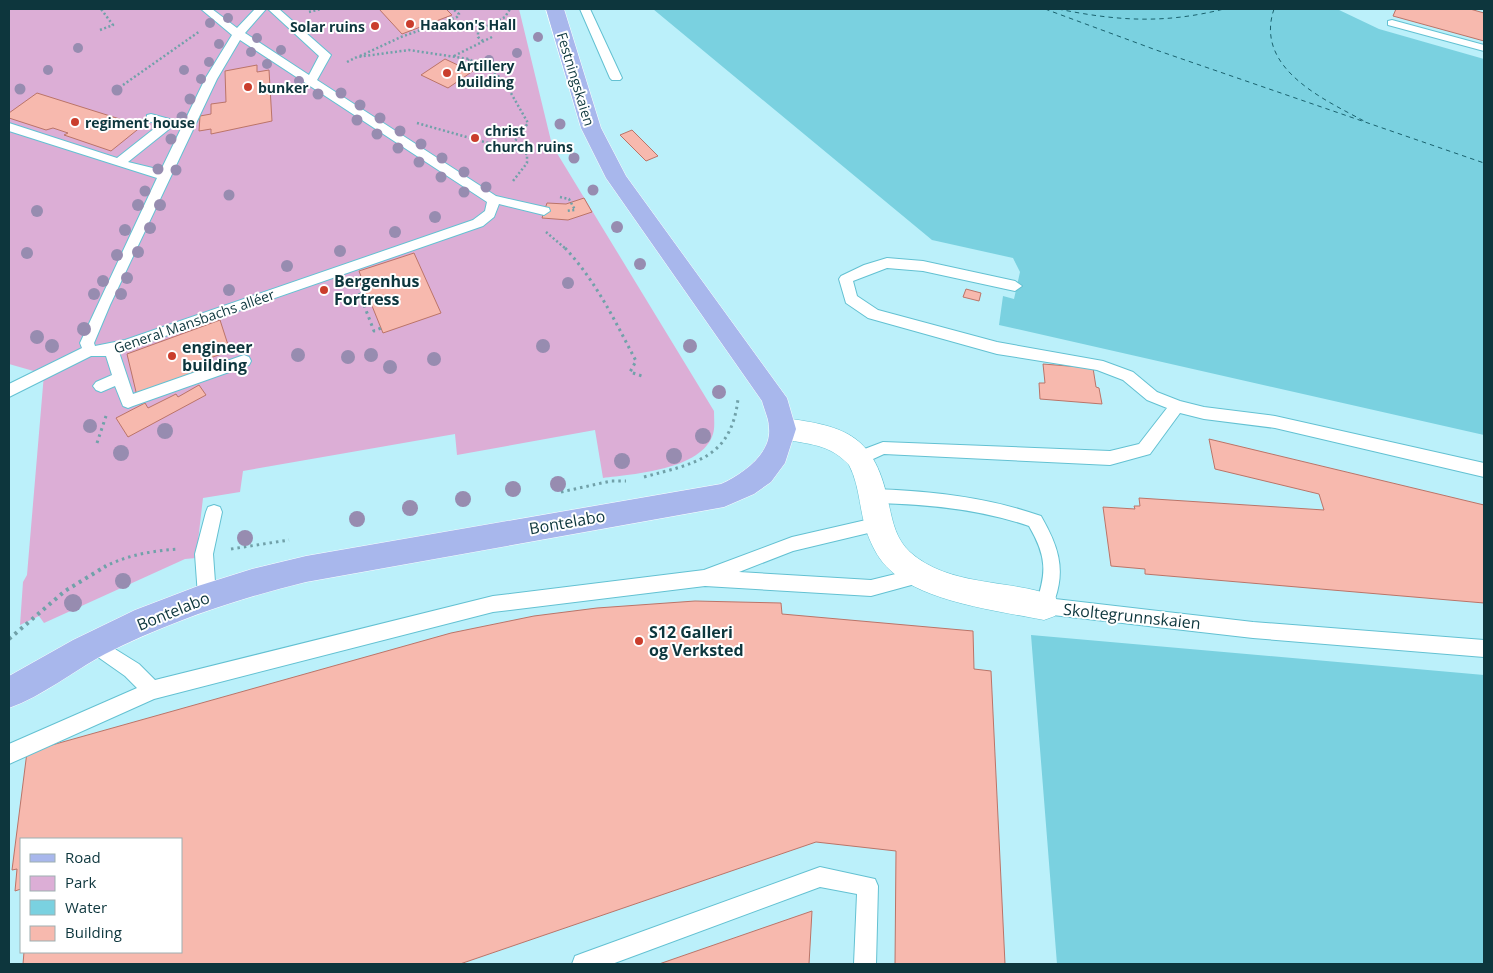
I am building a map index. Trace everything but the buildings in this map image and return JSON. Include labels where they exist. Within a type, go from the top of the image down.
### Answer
[{"type":"main road","name":"Festningskaien","points":[[555,9],[591,128],[600,148]]},
{"type":"main road","name":"Bontelabo","points":[[9,693],[94,644],[159,614],[207,596],[262,579],[306,569],[724,495],[744,486],[761,474],[775,455],[782,429],[774,398],[630,199],[600,148]]},
{"type":"street","points":[[782,429],[812,432],[841,443],[860,458]]},
{"type":"street","name":"Skoltegrunnskaien","points":[[860,458],[874,496],[882,540],[901,562],[920,576],[974,592],[1044,606]]},
{"type":"lane","points":[[206,9],[238,34],[384,127],[493,200],[504,200],[544,211]]},
{"type":"lane","name":"General Mansbachs alléer","points":[[261,9],[238,34],[211,79],[103,305],[87,343],[90,350],[99,352],[111,350],[478,223],[491,212],[493,200]]},
{"type":"lane","points":[[273,9],[325,55],[311,81]]},
{"type":"lane","points":[[585,9],[616,78]]},
{"type":"lane","points":[[1392,23],[1484,48]]},
{"type":"lane","points":[[211,79],[222,91]]},
{"type":"lane","points":[[119,163],[169,123],[151,118]]},
{"type":"lane","points":[[9,127],[149,173],[164,175]]},
{"type":"lane","points":[[1015,286],[923,266],[887,263],[869,268],[846,279],[852,299],[873,314],[997,348],[1098,365],[1128,376],[1152,396],[1177,406],[1204,413],[1284,424],[1484,470]]},
{"type":"lane","points":[[9,391],[90,350]]},
{"type":"lane","points":[[111,350],[129,406],[244,360]]},
{"type":"lane","points":[[101,386],[121,378]]},
{"type":"lane","points":[[860,458],[883,448],[1110,458],[1144,449],[1177,406]]},
{"type":"lane","points":[[874,496],[914,497],[1001,510],[1035,521],[1052,553],[1054,581],[1044,606]]},
{"type":"lane","points":[[207,596],[204,554],[214,512]]},
{"type":"lane","points":[[706,578],[792,544],[879,524]]},
{"type":"lane","points":[[9,754],[152,690],[493,604],[706,578],[871,588],[920,576]]},
{"type":"lane","name":"Skoltegrunnskaien","points":[[1044,606],[1253,630],[1484,649]]},
{"type":"lane","points":[[94,644],[132,670],[152,690]]},
{"type":"lane","points":[[583,964],[625,957],[820,877],[868,886],[865,964]]},
{"type":"path","points":[[100,9],[113,26],[100,30]]},
{"type":"path","points":[[311,81],[401,37],[457,17],[459,14],[454,9]]},
{"type":"path","points":[[483,41],[478,37],[478,31],[505,16],[510,9]]},
{"type":"path","points":[[122,85],[217,18]]},
{"type":"path","points":[[454,56],[494,36]]},
{"type":"path","points":[[357,57],[409,50],[454,56],[469,59],[503,79],[528,123],[510,148]]},
{"type":"path","points":[[462,67],[469,59]]},
{"type":"path","points":[[384,127],[397,117],[527,154],[527,163],[511,184]]},
{"type":"path","points":[[568,211],[575,210],[569,199]]},
{"type":"path","points":[[541,228],[575,256],[593,281],[636,361],[630,372],[642,376]]},
{"type":"path","points":[[350,267],[374,331],[381,328]]},
{"type":"path","points":[[641,478],[700,461],[715,452],[734,428],[738,413],[738,399],[735,391]]},
{"type":"path","points":[[553,495],[611,481],[633,481]]},
{"type":"path","points":[[9,639],[54,598],[80,579],[136,554],[157,549],[192,550],[204,554],[292,539]]},
{"type":"green space","name":"Bergenhus Fortress","points":[[9,9],[519,9],[552,145],[714,411],[714,432],[706,446],[695,456],[665,468],[603,478],[595,430],[457,455],[455,434],[243,471],[240,492],[203,498],[196,558],[185,559],[44,623],[39,616],[20,625],[23,582],[27,575],[44,374],[9,364]]},
{"type":"water","points":[[653,9],[1337,9],[1379,29],[1484,59],[1484,435],[999,325],[1003,296],[1014,299],[1020,272],[1013,258],[932,240]]},
{"type":"water","points":[[1031,635],[1484,675],[1484,964],[1057,964]]},
{"type":"ferry route","points":[[1045,9],[1156,50],[1484,163]]},
{"type":"ferry route","points":[[1058,9],[1101,16],[1141,19],[1181,17],[1224,9]]},
{"type":"ferry route","points":[[1274,9],[1270,30],[1274,48],[1283,65],[1296,79],[1312,91],[1364,121]]},
{"type":"place","name":"Haakon's Hall","points":[[410,24]]},
{"type":"place","name":"Solar ruins","points":[[375,26]]},
{"type":"place","name":"Artillery building","points":[[447,73]]},
{"type":"place","name":"bunker","points":[[248,87]]},
{"type":"place","name":"regiment house","points":[[75,122]]},
{"type":"place","name":"christ church ruins","points":[[475,138]]},
{"type":"place","name":"Bergenhus Fortress","points":[[324,290]]},
{"type":"place","name":"engineer building","points":[[172,356]]},
{"type":"place","name":"S12 Galleri og Verksted","points":[[639,641]]}]
